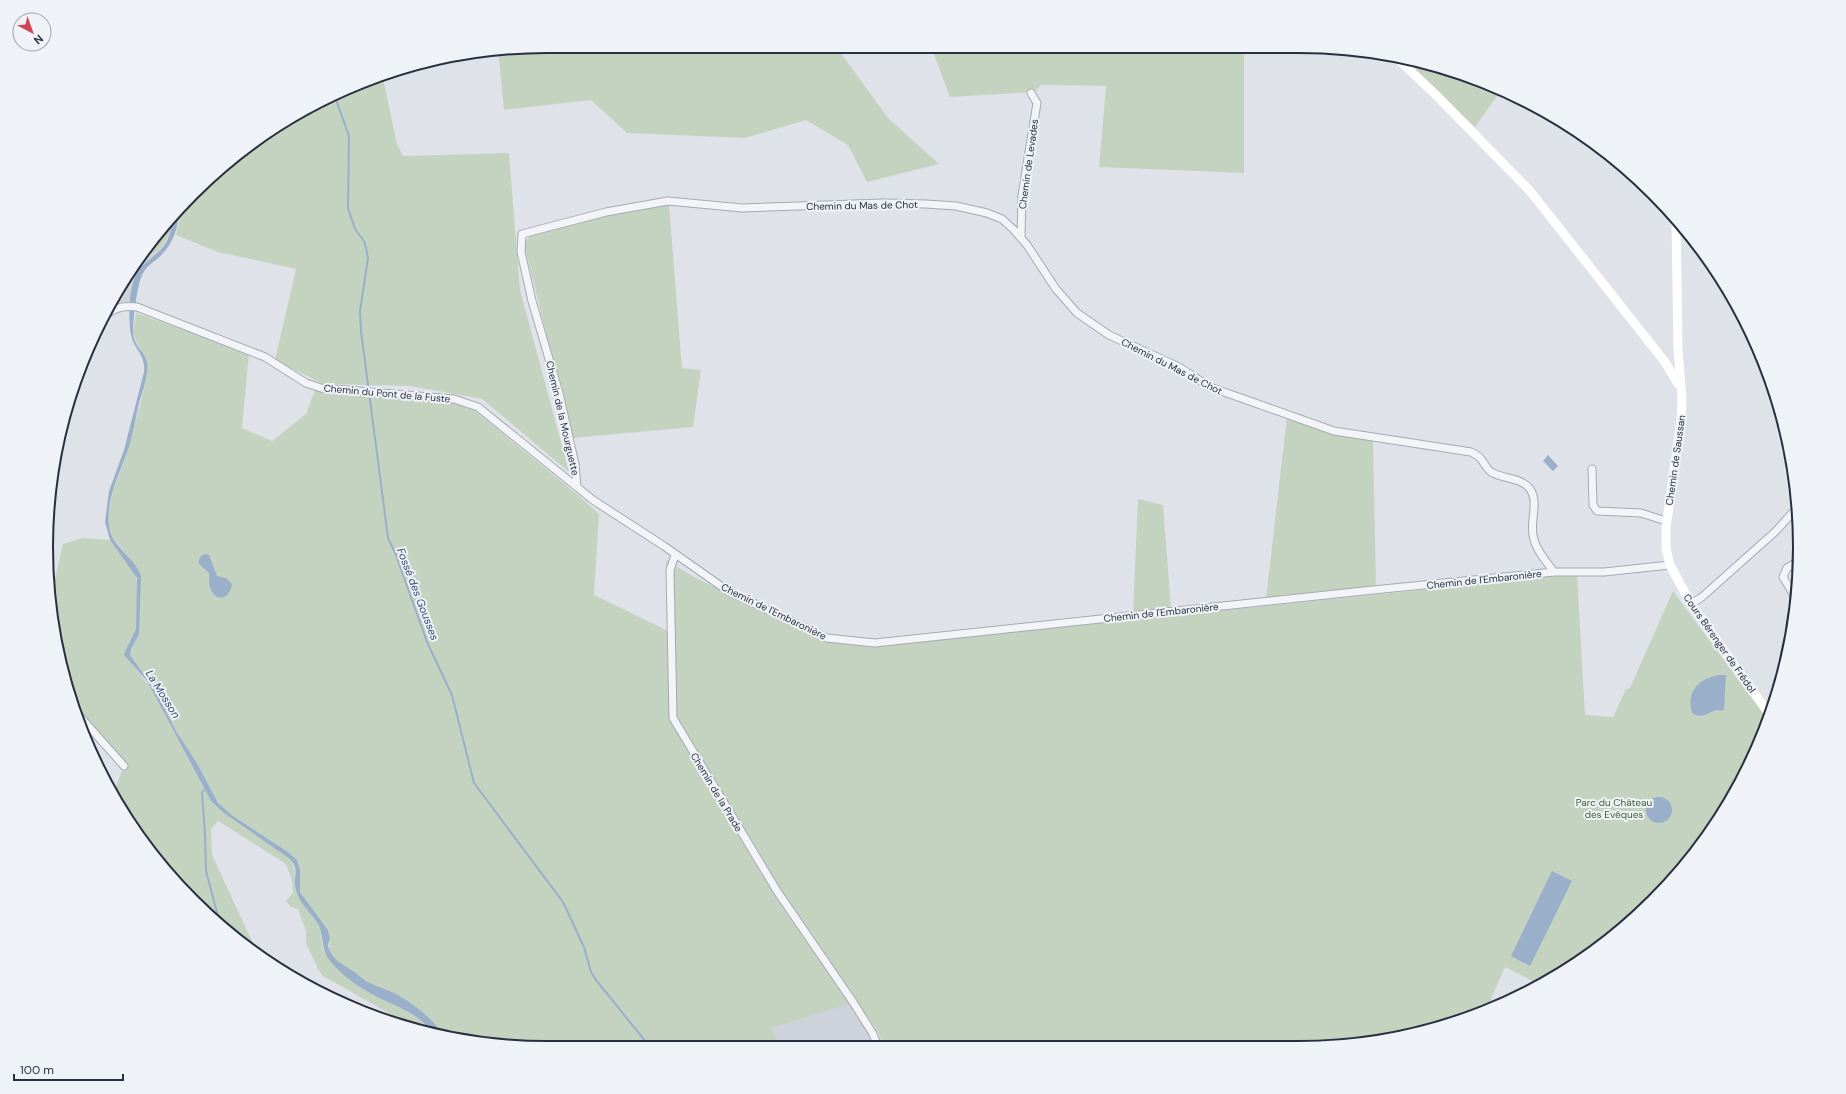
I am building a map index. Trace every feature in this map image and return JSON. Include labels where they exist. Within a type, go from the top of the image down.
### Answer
[{"type":"street","points":[[1403,64],[1435,94],[1530,191],[1664,362],[1680,388]]},
{"type":"street","name":"Chemin de Levades","points":[[1021,237],[1022,195],[1037,103],[1031,93]]},
{"type":"street","name":"Chemin du Mas de Chot","points":[[522,234],[606,212],[668,200],[742,208],[883,203],[956,206],[994,214],[1002,219],[1021,237],[1056,289],[1077,313],[1109,335],[1178,367],[1210,387],[1334,431],[1472,452],[1481,459],[1490,471],[1524,484],[1530,489],[1533,498],[1533,536],[1539,551],[1554,572]]},
{"type":"street","name":"Chemin de Saussan","points":[[1671,568],[1666,548],[1666,521],[1681,421],[1682,399],[1678,349],[1676,228]]},
{"type":"street","name":"Chemin de la Mourguette","points":[[522,234],[523,259],[532,301],[559,393],[575,464],[577,487],[593,500],[664,546],[675,555]]},
{"type":"street","name":"Chemin du Pont de la Fuste","points":[[115,308],[128,306],[137,307],[265,357],[306,383],[321,388],[454,399],[478,407],[577,487]]},
{"type":"street","points":[[1664,362],[1672,357],[1678,349]]},
{"type":"street","points":[[1592,469],[1593,505],[1597,511],[1641,513],[1666,521]]},
{"type":"street","points":[[1691,604],[1702,597],[1776,531],[1792,514]]},
{"type":"street","name":"Chemin de l'Embaronière","points":[[675,555],[728,591],[827,638],[875,643],[1554,572],[1604,572],[1671,568]]},
{"type":"street","name":"Chemin de la Prade","points":[[675,555],[670,570],[673,718],[777,891],[853,1002],[876,1041]]},
{"type":"street","points":[[1791,590],[1784,577],[1787,568],[1792,565]]},
{"type":"street","name":"Cours Bérenger de Frédol","points":[[1671,568],[1691,604],[1766,709]]},
{"type":"street","points":[[86,723],[124,766]]},
{"type":"shaded area","points":[[151,252],[158,252],[142,266],[129,302],[116,305]]},
{"type":"shaded area","points":[[855,1001],[883,1041],[777,1041],[771,1028]]},
{"type":"green space","points":[[547,53],[841,53],[888,118],[939,164],[867,182],[848,145],[806,120],[745,138],[627,133],[591,100],[504,110],[499,56]]},
{"type":"green space","points":[[934,53],[1244,53],[1244,173],[1099,167],[1106,86],[1041,85],[1034,92],[950,97]]},
{"type":"green space","points":[[1410,66],[1458,79],[1498,95],[1475,127]]},
{"type":"green space","points":[[383,81],[397,144],[403,156],[509,153],[520,290],[569,472],[482,399],[410,386],[323,384],[275,360],[296,269],[218,252],[176,235],[179,218],[221,176],[246,155],[273,136],[300,119],[329,104]]},
{"type":"green space","points":[[669,204],[682,368],[701,370],[693,427],[572,438],[524,244],[532,233],[608,215]]},
{"type":"green space","points":[[172,226],[169,235],[158,252],[151,252]]},
{"type":"green space","points":[[136,313],[249,353],[242,428],[272,441],[306,414],[315,390],[450,402],[475,411],[599,514],[594,595],[668,631],[670,719],[732,823],[849,1004],[771,1028],[777,1041],[515,1040],[483,1037],[438,1029],[431,1020],[402,998],[386,989],[368,983],[344,967],[333,956],[329,949],[330,938],[328,930],[300,892],[299,863],[288,852],[233,816],[218,803],[197,763],[176,731],[155,690],[130,655],[131,649],[139,635],[138,570],[113,538],[109,528],[108,516],[113,491],[129,447],[147,377],[147,358],[137,344],[133,333]]},
{"type":"green space","points":[[1287,416],[1334,433],[1373,441],[1376,586],[1266,599]]},
{"type":"green space","points":[[1138,499],[1163,505],[1171,608],[1133,612]]},
{"type":"green space","points":[[83,538],[110,540],[134,572],[137,584],[138,601],[136,625],[134,634],[125,654],[150,687],[211,801],[223,812],[291,861],[295,870],[295,883],[299,898],[318,924],[325,953],[336,967],[365,990],[414,1015],[427,1026],[396,1017],[323,976],[318,969],[306,943],[306,931],[298,909],[291,907],[286,901],[293,893],[292,880],[286,864],[218,821],[211,829],[212,855],[253,944],[221,918],[198,896],[155,848],[136,821],[116,787],[124,766],[83,716],[79,706],[62,643],[57,611],[54,582],[63,544]]},
{"type":"green space","name":"Parc du Château des Evêques","points":[[666,560],[696,578],[826,641],[851,645],[875,646],[1577,574],[1585,715],[1613,717],[1626,689],[1630,688],[1673,591],[1764,714],[1742,765],[1727,794],[1691,848],[1670,873],[1625,918],[1600,939],[1573,958],[1534,981],[1505,967],[1489,1002],[1458,1015],[1395,1032],[1331,1040],[1299,1041],[883,1041],[770,877],[676,719]]},
{"type":"water","points":[[179,218],[174,237],[162,255],[145,270],[139,283],[133,333],[136,343],[146,357],[148,366],[129,447],[114,486],[109,516],[109,526],[114,540],[134,563],[141,576],[139,635],[131,649],[130,655],[155,690],[176,731],[197,763],[218,803],[233,816],[288,852],[297,860],[300,869],[300,892],[328,930],[330,938],[328,946],[336,959],[365,980],[396,994],[415,1006],[439,1029],[427,1026],[414,1015],[360,987],[335,967],[325,953],[319,926],[300,900],[296,890],[296,873],[292,861],[224,813],[211,801],[147,681],[124,654],[136,629],[137,578],[110,540],[105,522],[109,491],[124,450],[144,372],[142,356],[131,335],[129,309],[131,290],[137,273],[141,267],[159,252],[169,237],[172,225]]},
{"type":"water","points":[[1548,455],[1558,466],[1553,471],[1543,461]]},
{"type":"water","points":[[205,554],[209,555],[217,576],[226,578],[232,584],[231,589],[224,597],[220,598],[214,594],[210,586],[209,573],[199,564],[201,556]]},
{"type":"water","points":[[1719,675],[1726,675],[1724,710],[1717,710],[1702,716],[1692,713],[1691,699],[1695,688],[1705,680]]},
{"type":"water","points":[[1659,797],[1668,801],[1672,810],[1668,819],[1659,823],[1650,819],[1646,810],[1650,801]]},
{"type":"water","points":[[1552,871],[1572,881],[1530,966],[1511,956]]},
{"type":"waterway","name":"Fossé des Gousses","points":[[336,101],[349,136],[348,208],[355,229],[364,241],[368,258],[360,311],[361,331],[388,538],[396,555],[427,642],[452,695],[474,783],[563,902],[584,947],[591,972],[645,1041]]},
{"type":"waterway","points":[[206,789],[202,792],[206,871],[218,915]]},
{"type":"water label","name":"La Mosson","points":[[163,694]]}]
